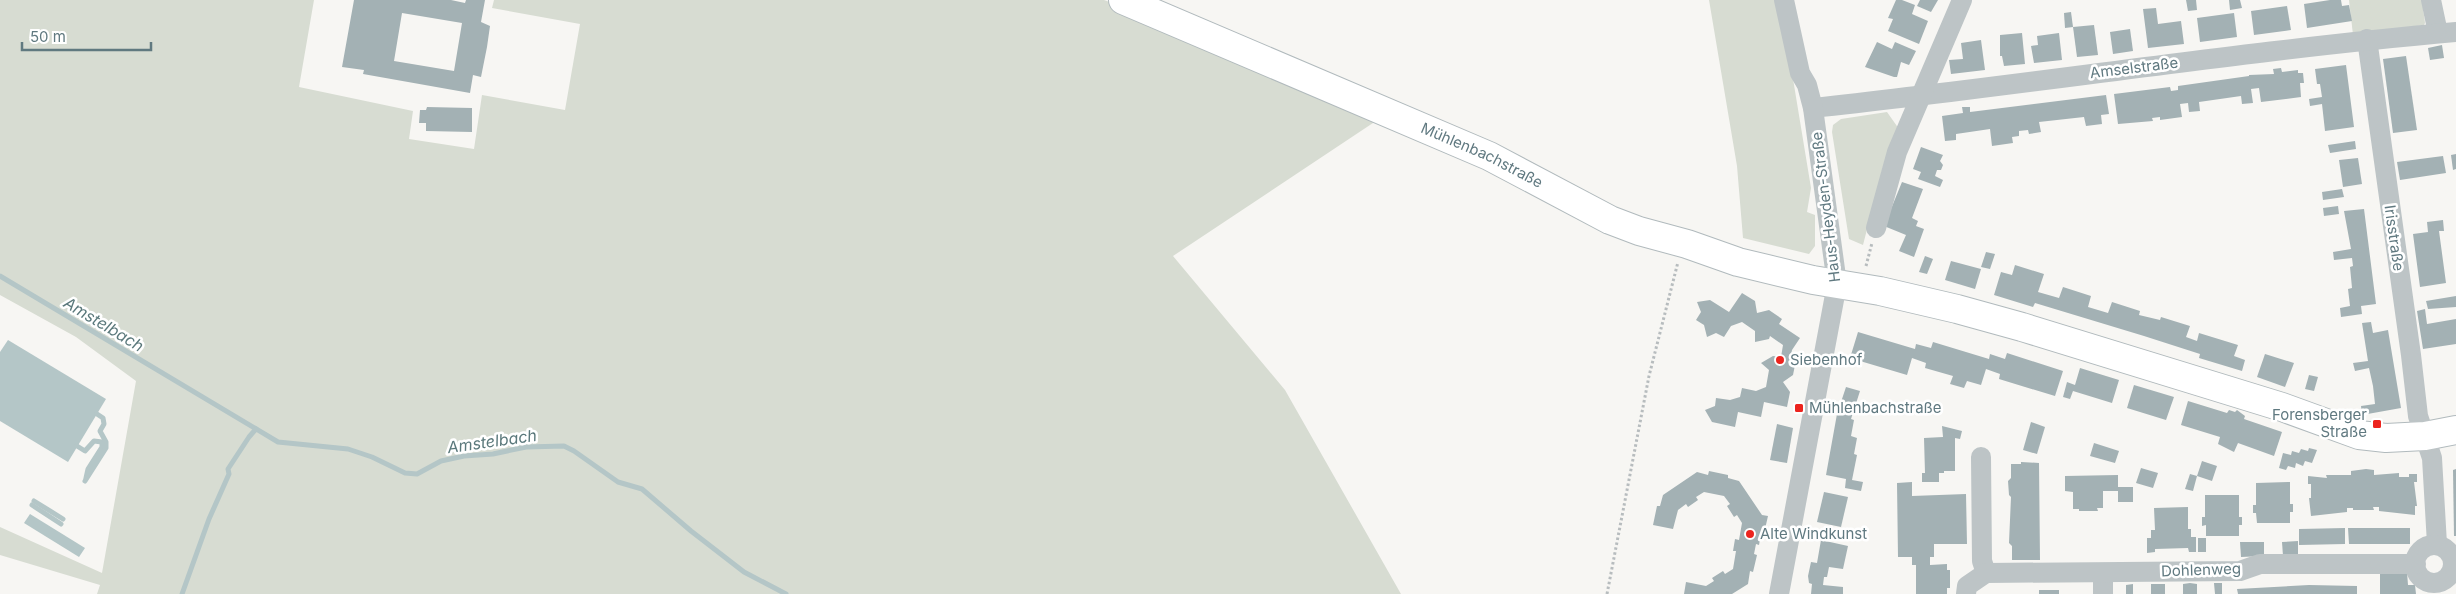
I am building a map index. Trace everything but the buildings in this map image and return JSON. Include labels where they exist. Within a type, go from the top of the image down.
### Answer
[{"type":"street","name":"Mühlenbachstraße","points":[[1123,0],[1489,156],[1610,220],[1738,262],[1957,309],[2084,345],[2282,407],[2359,435],[2386,438],[2425,436],[2456,430]]},
{"type":"street","name":"Haus-Heyden-Straße","points":[[1779,594],[1849,286],[1813,108],[1807,85],[1800,73],[1784,0]]},
{"type":"street","points":[[1876,228],[1897,152],[1962,0]]},
{"type":"street","points":[[2431,0],[2447,32]]},
{"type":"street","name":"Amselstraße","points":[[1813,108],[1922,96],[2367,39],[2447,32]]},
{"type":"street","name":"Irisstraße","points":[[2367,39],[2418,416],[2432,458],[2437,544]]},
{"type":"street","points":[[1966,594],[1967,586],[1986,573],[1982,561],[1980,457]]},
{"type":"street","points":[[2437,544],[2449,551],[2455,561],[2451,574],[2437,588],[2423,581],[2416,564],[2419,552],[2426,546],[2437,544]]},
{"type":"street","name":"Dohlenweg","points":[[1986,573],[2240,571],[2260,564],[2416,564]]},
{"type":"street","points":[[2103,573],[2103,594]]},
{"type":"path","points":[[1849,286],[1876,228]]},
{"type":"path","points":[[1607,594],[1649,376],[1679,257]]},
{"type":"shaded area","points":[[0,0],[314,0],[299,87],[413,111],[409,139],[474,149],[482,95],[565,110],[580,24],[492,8],[494,0],[1104,0],[1123,7],[1379,119],[1173,256],[1285,390],[1401,594],[97,594],[100,585],[0,555],[0,527],[102,573],[136,381],[76,337],[0,295]]},
{"type":"shaded area","points":[[1709,0],[1780,0],[1811,188],[1807,212],[1815,215],[1815,246],[1809,254],[1743,238],[1737,166]]},
{"type":"shaded area","points":[[2349,0],[2422,0],[2425,23],[2424,25],[2353,35]]},
{"type":"shaded area","points":[[1887,112],[1899,129],[1883,167],[1863,245],[1849,239],[1832,132],[1833,125],[1841,119]]},
{"type":"shaded area","points":[[8,340],[106,399],[68,462],[0,421],[0,352]]},
{"type":"shaded area","points":[[30,514],[85,548],[79,557],[24,523]]},
{"type":"waterway","name":"Amstelbach","points":[[0,276],[278,442],[348,449],[372,457],[405,473],[417,474],[441,461],[464,456],[493,454],[526,447],[564,446],[618,482],[642,489],[691,531],[744,572],[786,594]]},
{"type":"waterway","points":[[85,481],[106,448],[106,442],[100,431],[104,424],[103,418],[97,414]]},
{"type":"waterway","points":[[182,594],[209,519],[229,474],[228,469],[256,429]]},
{"type":"waterway","points":[[77,446],[85,451],[94,441],[102,442],[102,447],[88,469],[86,478]]},
{"type":"waterway","points":[[34,501],[63,519]]},
{"type":"waterway","points":[[32,505],[61,524]]},
{"type":"place","name":"Siebenhof","points":[[1780,360]]},
{"type":"place","name":"Mühlenbachstraße","points":[[1799,408]]},
{"type":"place","name":"Forensberger Straße","points":[[2377,424]]},
{"type":"place","name":"Alte Windkunst","points":[[1750,534]]}]
